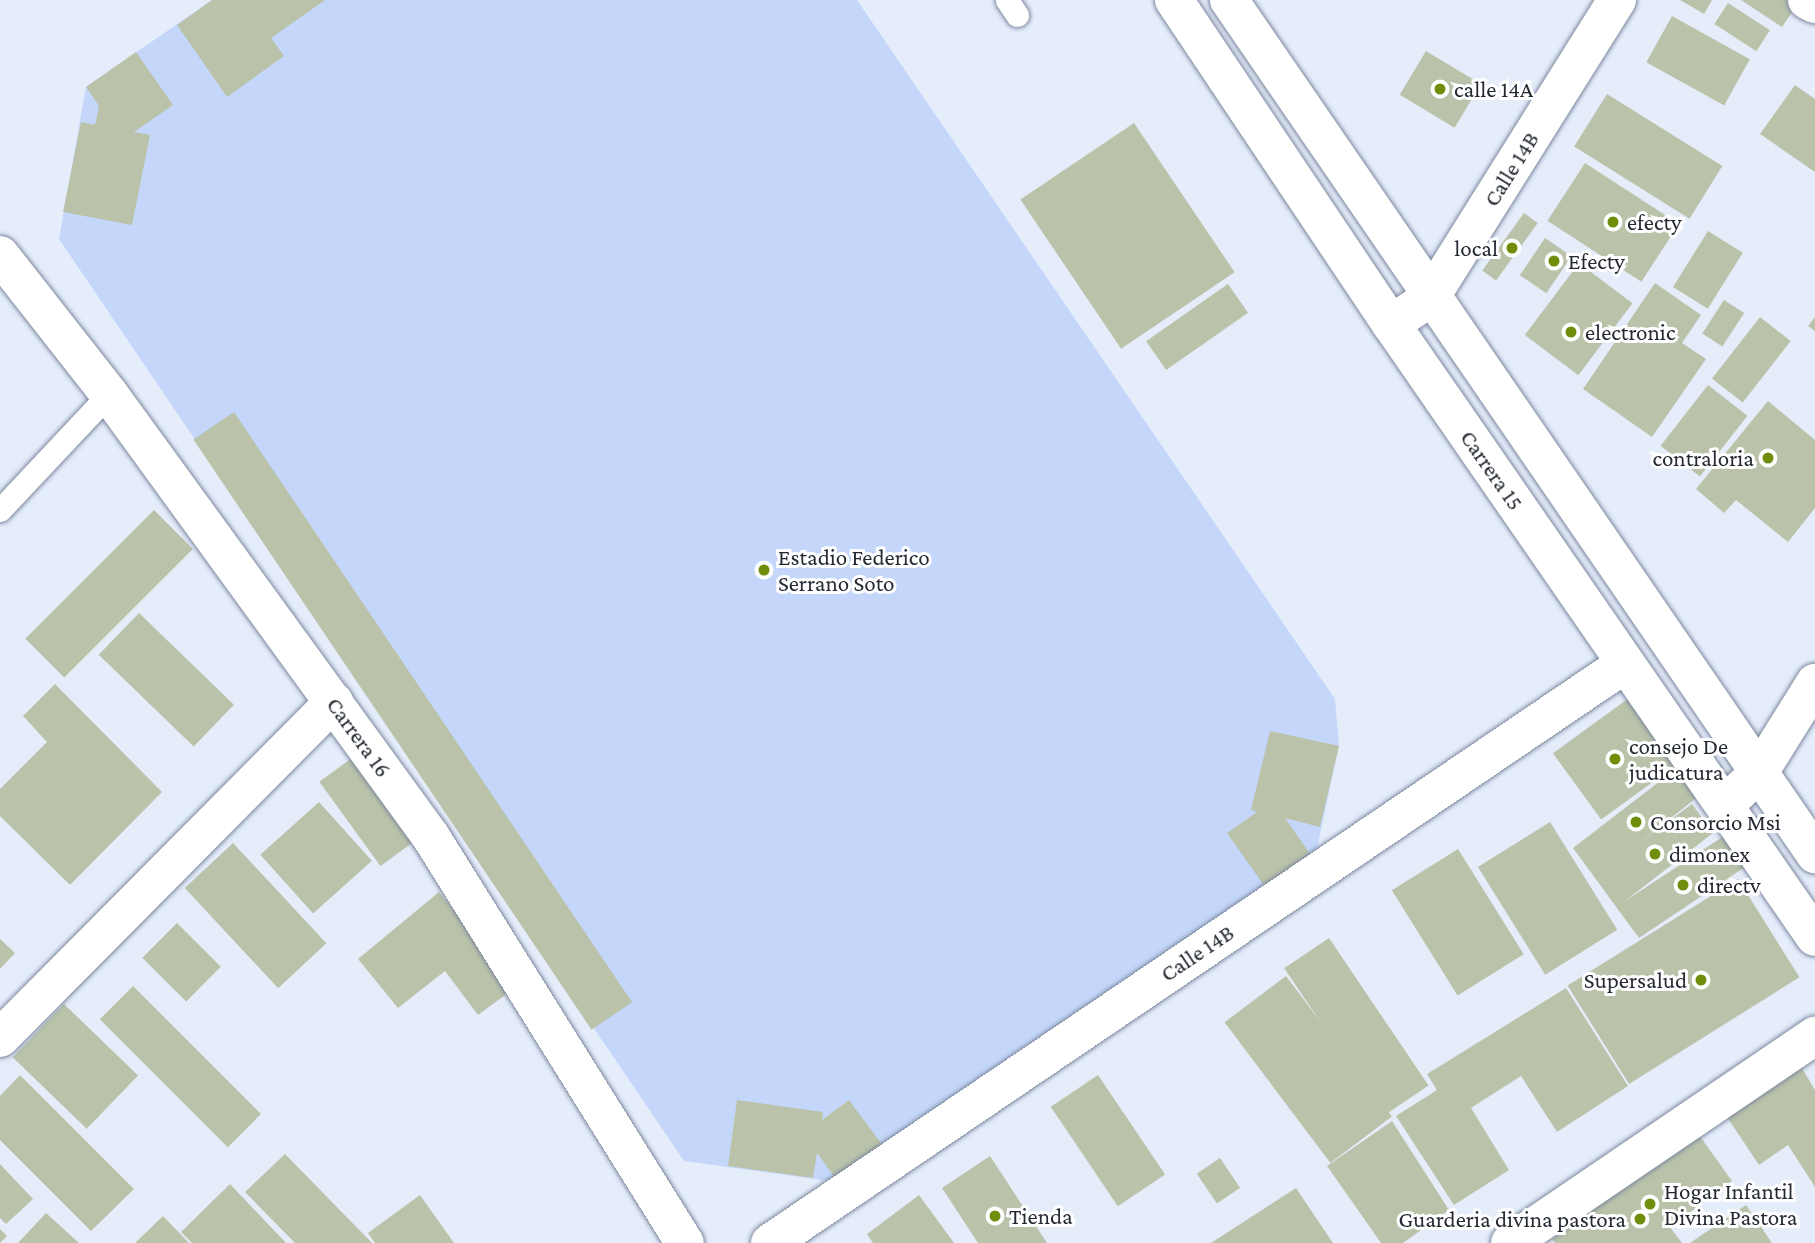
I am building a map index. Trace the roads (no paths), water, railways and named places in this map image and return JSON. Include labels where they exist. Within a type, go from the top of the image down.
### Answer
[{"type":"street","name":"Carrera 15","points":[[1174,0],[1391,324],[1625,664],[1726,804],[1815,937]]},
{"type":"street","name":"Carrera 15","points":[[1229,0],[1430,298],[1815,854]]},
{"type":"street","name":"Calle 14B","points":[[1391,324],[1430,298],[1617,0]]},
{"type":"street","points":[[1807,0],[1815,4]]},
{"type":"street","name":"Carrera 16","points":[[0,255],[109,394],[431,837],[685,1243]]},
{"type":"street","name":"Calle 14B","points":[[770,1243],[1625,664]]},
{"type":"street","points":[[1726,804],[1760,772],[1815,683]]},
{"type":"street","points":[[0,1038],[334,702]]},
{"type":"street","points":[[1510,1243],[1815,1036]]},
{"type":"lane","points":[[0,510],[109,394]]},
{"type":"place","name":"calle 14A","points":[[1440,89]]},
{"type":"place","name":"efecty","points":[[1613,222]]},
{"type":"place","name":"local","points":[[1512,248]]},
{"type":"place","name":"Efecty","points":[[1554,261]]},
{"type":"place","name":"electronic","points":[[1571,332]]},
{"type":"place","name":"contraloria","points":[[1768,458]]},
{"type":"place","name":"Estadio Federico Serrano Soto","points":[[764,570]]},
{"type":"place","name":"consejo De judicatura","points":[[1615,759]]},
{"type":"place","name":"Consorcio Msi","points":[[1636,822]]},
{"type":"place","name":"dimonex","points":[[1655,854]]},
{"type":"place","name":"directv","points":[[1683,885]]},
{"type":"place","name":"Supersalud","points":[[1701,980]]},
{"type":"place","name":"Hogar Infantil Divina Pastora","points":[[1650,1204]]},
{"type":"place","name":"Tienda","points":[[995,1216]]},
{"type":"place","name":"Guarderia divina pastora","points":[[1640,1219]]}]
